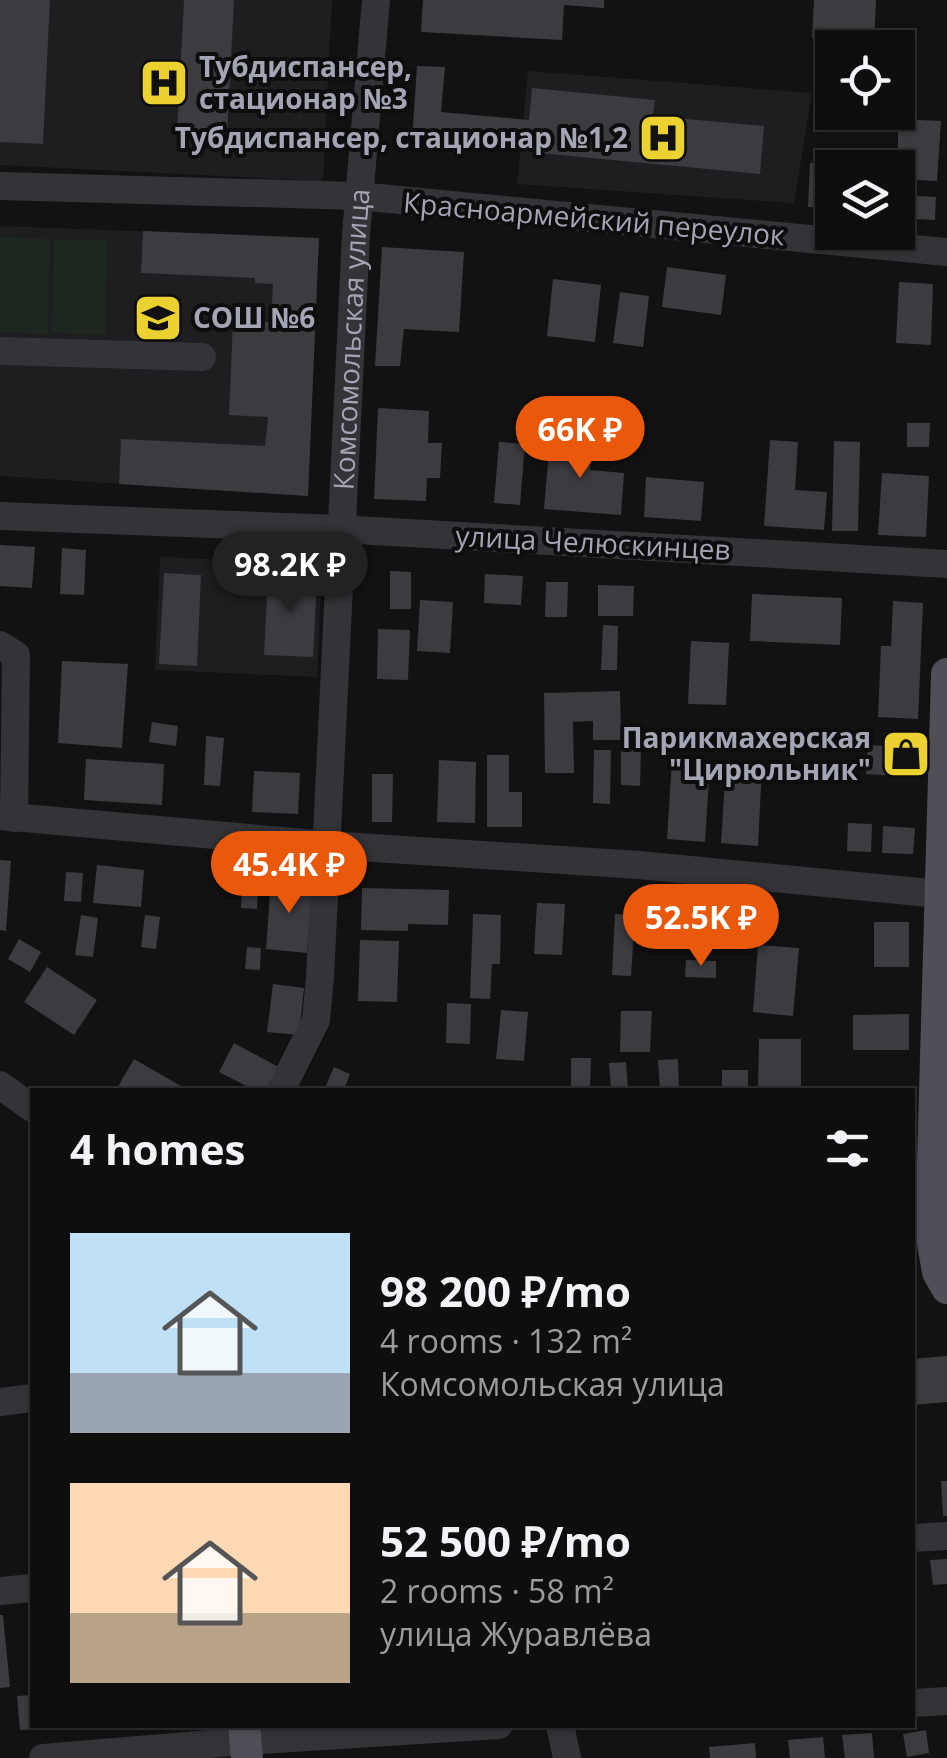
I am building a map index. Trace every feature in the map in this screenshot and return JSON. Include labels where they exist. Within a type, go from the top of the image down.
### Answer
[{"type":"main road","points":[[932,1279],[930,1232],[947,674]]},
{"type":"street","name":"Комсомольская улица","points":[[282,1088],[316,1020],[328,845],[358,196],[376,0]]},
{"type":"street","name":"Красноармейский переулок","points":[[0,186],[358,196],[947,252]]},
{"type":"street","points":[[0,350],[202,357]]},
{"type":"street","name":"улица Челюскинцев","points":[[0,516],[340,529],[947,564]]},
{"type":"street","points":[[0,646],[16,655],[7,817],[328,845],[639,864],[940,894]]},
{"type":"street","points":[[0,1085],[30,1107]]},
{"type":"street","points":[[0,1402],[30,1398]]},
{"type":"street","points":[[915,1538],[947,1536]]},
{"type":"street","points":[[0,1591],[30,1588]]},
{"type":"street","points":[[915,1703],[947,1702]]},
{"type":"street","points":[[44,1758],[451,1728]]},
{"type":"street","points":[[561,1728],[567,1758]]},
{"type":"shaded area","name":"Тубдиспансер, стационар №3","points":[[0,0],[332,0],[323,181],[0,165]]},
{"type":"shaded area","name":"Тубдиспансер, стационар №1,2","points":[[528,71],[812,93],[794,203],[517,184]]},
{"type":"shaded area","name":"СОШ №6","points":[[0,226],[319,238],[308,496],[0,476]]},
{"type":"shaded area","points":[[0,237],[50,239],[48,334],[0,333]]},
{"type":"shaded area","points":[[54,239],[107,240],[105,335],[52,333]]},
{"type":"shaded area","points":[[160,557],[322,564],[317,677],[155,670]]},
{"type":"building","points":[[0,0],[50,0],[43,144],[0,142]]},
{"type":"building","points":[[184,0],[234,0],[227,136],[177,133]]},
{"type":"building","points":[[423,0],[604,0],[604,8],[564,5],[562,40],[421,32]]},
{"type":"building","points":[[814,0],[876,0],[875,30],[815,30],[812,38]]},
{"type":"building","points":[[417,66],[445,67],[441,112],[529,120],[532,88],[655,100],[653,116],[764,126],[760,174],[412,141]]},
{"type":"building","points":[[915,120],[941,121],[937,181],[915,180],[915,150],[898,150],[898,130],[915,130]]},
{"type":"building","points":[[810,163],[815,163],[815,207],[808,207]]},
{"type":"building","points":[[915,196],[936,197],[935,220],[915,219]]},
{"type":"building","points":[[143,231],[319,238],[308,496],[119,484],[121,439],[265,446],[268,417],[229,415],[233,321],[271,322],[273,284],[255,283],[255,278],[141,273]]},
{"type":"building","points":[[382,247],[464,252],[459,332],[404,329],[400,366],[375,366]]},
{"type":"building","points":[[667,267],[726,275],[721,315],[662,307]]},
{"type":"building","points":[[553,279],[601,285],[595,342],[547,336]]},
{"type":"building","points":[[899,282],[933,284],[931,345],[896,343]]},
{"type":"building","points":[[620,292],[649,296],[643,347],[613,343]]},
{"type":"building","points":[[378,408],[429,411],[428,443],[442,443],[440,478],[427,478],[426,501],[374,499]]},
{"type":"building","points":[[907,423],[930,423],[929,447],[907,447]]},
{"type":"building","points":[[550,439],[592,442],[590,470],[624,473],[621,515],[544,509]]},
{"type":"building","points":[[770,440],[798,442],[795,490],[827,492],[824,530],[764,526]]},
{"type":"building","points":[[834,441],[860,442],[858,531],[832,531]]},
{"type":"building","points":[[499,442],[525,444],[520,505],[494,503]]},
{"type":"building","points":[[882,473],[929,476],[926,537],[878,535]]},
{"type":"building","points":[[646,477],[704,482],[701,521],[644,517]]},
{"type":"building","points":[[0,545],[35,547],[32,588],[0,586]]},
{"type":"building","points":[[62,548],[86,550],[84,595],[60,594]]},
{"type":"building","points":[[390,571],[411,572],[411,609],[390,609]]},
{"type":"building","points":[[164,573],[201,575],[197,666],[159,664]]},
{"type":"building","points":[[268,574],[317,577],[313,657],[264,655]]},
{"type":"building","points":[[485,574],[523,576],[521,605],[484,603]]},
{"type":"building","points":[[546,582],[568,582],[567,617],[545,617]]},
{"type":"building","points":[[598,585],[634,586],[633,616],[598,616]]},
{"type":"building","points":[[752,594],[842,598],[840,645],[750,641]]},
{"type":"building","points":[[420,600],[453,602],[450,653],[417,651]]},
{"type":"building","points":[[893,601],[923,603],[918,719],[878,717],[881,646],[891,646]]},
{"type":"building","points":[[603,625],[618,626],[617,670],[601,670]]},
{"type":"building","points":[[378,629],[410,630],[408,680],[377,679]]},
{"type":"building","points":[[691,641],[729,643],[726,705],[688,704]]},
{"type":"building","points":[[62,661],[128,664],[122,748],[58,743]]},
{"type":"building","points":[[620,691],[621,740],[593,740],[593,721],[573,722],[574,773],[545,773],[544,693]]},
{"type":"building","points":[[152,722],[178,726],[176,746],[149,742]]},
{"type":"building","points":[[206,736],[224,738],[220,786],[204,785]]},
{"type":"building","points":[[868,745],[916,748],[915,777],[866,774]]},
{"type":"building","points":[[621,746],[641,746],[640,786],[621,785]]},
{"type":"building","points":[[594,750],[611,750],[610,804],[593,803]]},
{"type":"building","points":[[487,755],[509,755],[509,792],[522,792],[522,827],[487,827]]},
{"type":"building","points":[[86,759],[164,764],[162,805],[84,800]]},
{"type":"building","points":[[439,760],[476,762],[475,823],[437,822]]},
{"type":"building","points":[[672,760],[710,762],[705,842],[667,839]]},
{"type":"building","points":[[726,765],[762,767],[758,846],[721,843]]},
{"type":"building","points":[[254,771],[300,773],[298,814],[252,812]]},
{"type":"building","points":[[372,774],[393,774],[392,822],[372,822]]},
{"type":"building","points":[[848,823],[872,824],[871,852],[847,851]]},
{"type":"building","points":[[883,826],[915,828],[913,854],[882,853]]},
{"type":"building","points":[[0,860],[11,861],[6,931],[0,930]]},
{"type":"building","points":[[97,865],[144,870],[141,907],[93,903]]},
{"type":"building","points":[[66,872],[83,873],[81,902],[64,901]]},
{"type":"building","points":[[271,879],[312,883],[307,953],[266,949]]},
{"type":"building","points":[[242,887],[258,888],[257,909],[241,908]]},
{"type":"building","points":[[362,888],[449,890],[448,925],[408,924],[408,931],[361,930]]},
{"type":"building","points":[[537,903],[565,904],[562,955],[534,954]]},
{"type":"building","points":[[642,906],[683,908],[681,948],[641,946]]},
{"type":"building","points":[[473,914],[501,915],[500,964],[492,964],[490,999],[470,998]]},
{"type":"building","points":[[615,914],[635,915],[631,976],[612,975]]},
{"type":"building","points":[[81,915],[98,918],[93,957],[75,955]]},
{"type":"building","points":[[145,915],[160,917],[156,949],[141,947]]},
{"type":"building","points":[[874,922],[909,922],[909,967],[874,967]]},
{"type":"building","points":[[19,939],[41,952],[30,972],[8,959]]},
{"type":"building","points":[[360,940],[399,941],[397,1002],[358,1001]]},
{"type":"building","points":[[758,945],[799,948],[793,1016],[753,1012]]},
{"type":"building","points":[[247,947],[261,948],[260,970],[245,969]]},
{"type":"building","points":[[686,960],[716,961],[716,978],[685,977]]},
{"type":"building","points":[[47,967],[97,1000],[74,1035],[24,1002]]},
{"type":"building","points":[[273,984],[304,988],[299,1035],[267,1032]]},
{"type":"building","points":[[447,1003],[471,1004],[470,1044],[446,1043]]},
{"type":"building","points":[[501,1010],[528,1012],[524,1061],[496,1059]]},
{"type":"building","points":[[621,1011],[652,1011],[650,1052],[620,1052]]},
{"type":"building","points":[[909,1014],[909,1050],[853,1050],[853,1015]]},
{"type":"building","points":[[759,1039],[801,1039],[801,1088],[758,1088]]},
{"type":"building","points":[[234,1043],[282,1069],[272,1088],[250,1088],[219,1072]]},
{"type":"building","points":[[571,1058],[591,1058],[590,1088],[571,1088]]},
{"type":"building","points":[[134,1059],[185,1088],[117,1088]]},
{"type":"building","points":[[678,1059],[679,1088],[660,1088],[658,1060]]},
{"type":"building","points":[[626,1062],[628,1088],[611,1088],[609,1063]]},
{"type":"building","points":[[334,1067],[350,1074],[345,1088],[325,1088]]},
{"type":"building","points":[[722,1070],[748,1070],[748,1088],[722,1088]]},
{"type":"building","points":[[947,1356],[947,1402],[915,1405],[915,1359]]},
{"type":"building","points":[[941,1481],[947,1481],[947,1516],[943,1516]]},
{"type":"building","points":[[947,1559],[947,1584],[933,1585],[930,1560]]},
{"type":"building","points":[[0,1615],[10,1687],[0,1688]]},
{"type":"building","points":[[30,1695],[30,1728],[54,1728],[20,1730],[17,1696]]},
{"type":"building","points":[[926,1730],[929,1753],[907,1757],[903,1734]]},
{"type":"building","points":[[872,1733],[874,1758],[845,1758],[842,1735]]},
{"type":"building","points":[[823,1737],[825,1758],[790,1758],[788,1740]]},
{"type":"building","points":[[755,1743],[756,1758],[710,1758],[709,1747]]},
{"type":"place","name":"Тубдиспансер, стационар №3","points":[[164,83]]},
{"type":"place","name":"Тубдиспансер, стационар №1,2","points":[[663,138]]},
{"type":"place","name":"СОШ №6","points":[[158,318]]},
{"type":"place","name":"Парикмахерская \"Цирюльник\"","points":[[906,754]]}]
